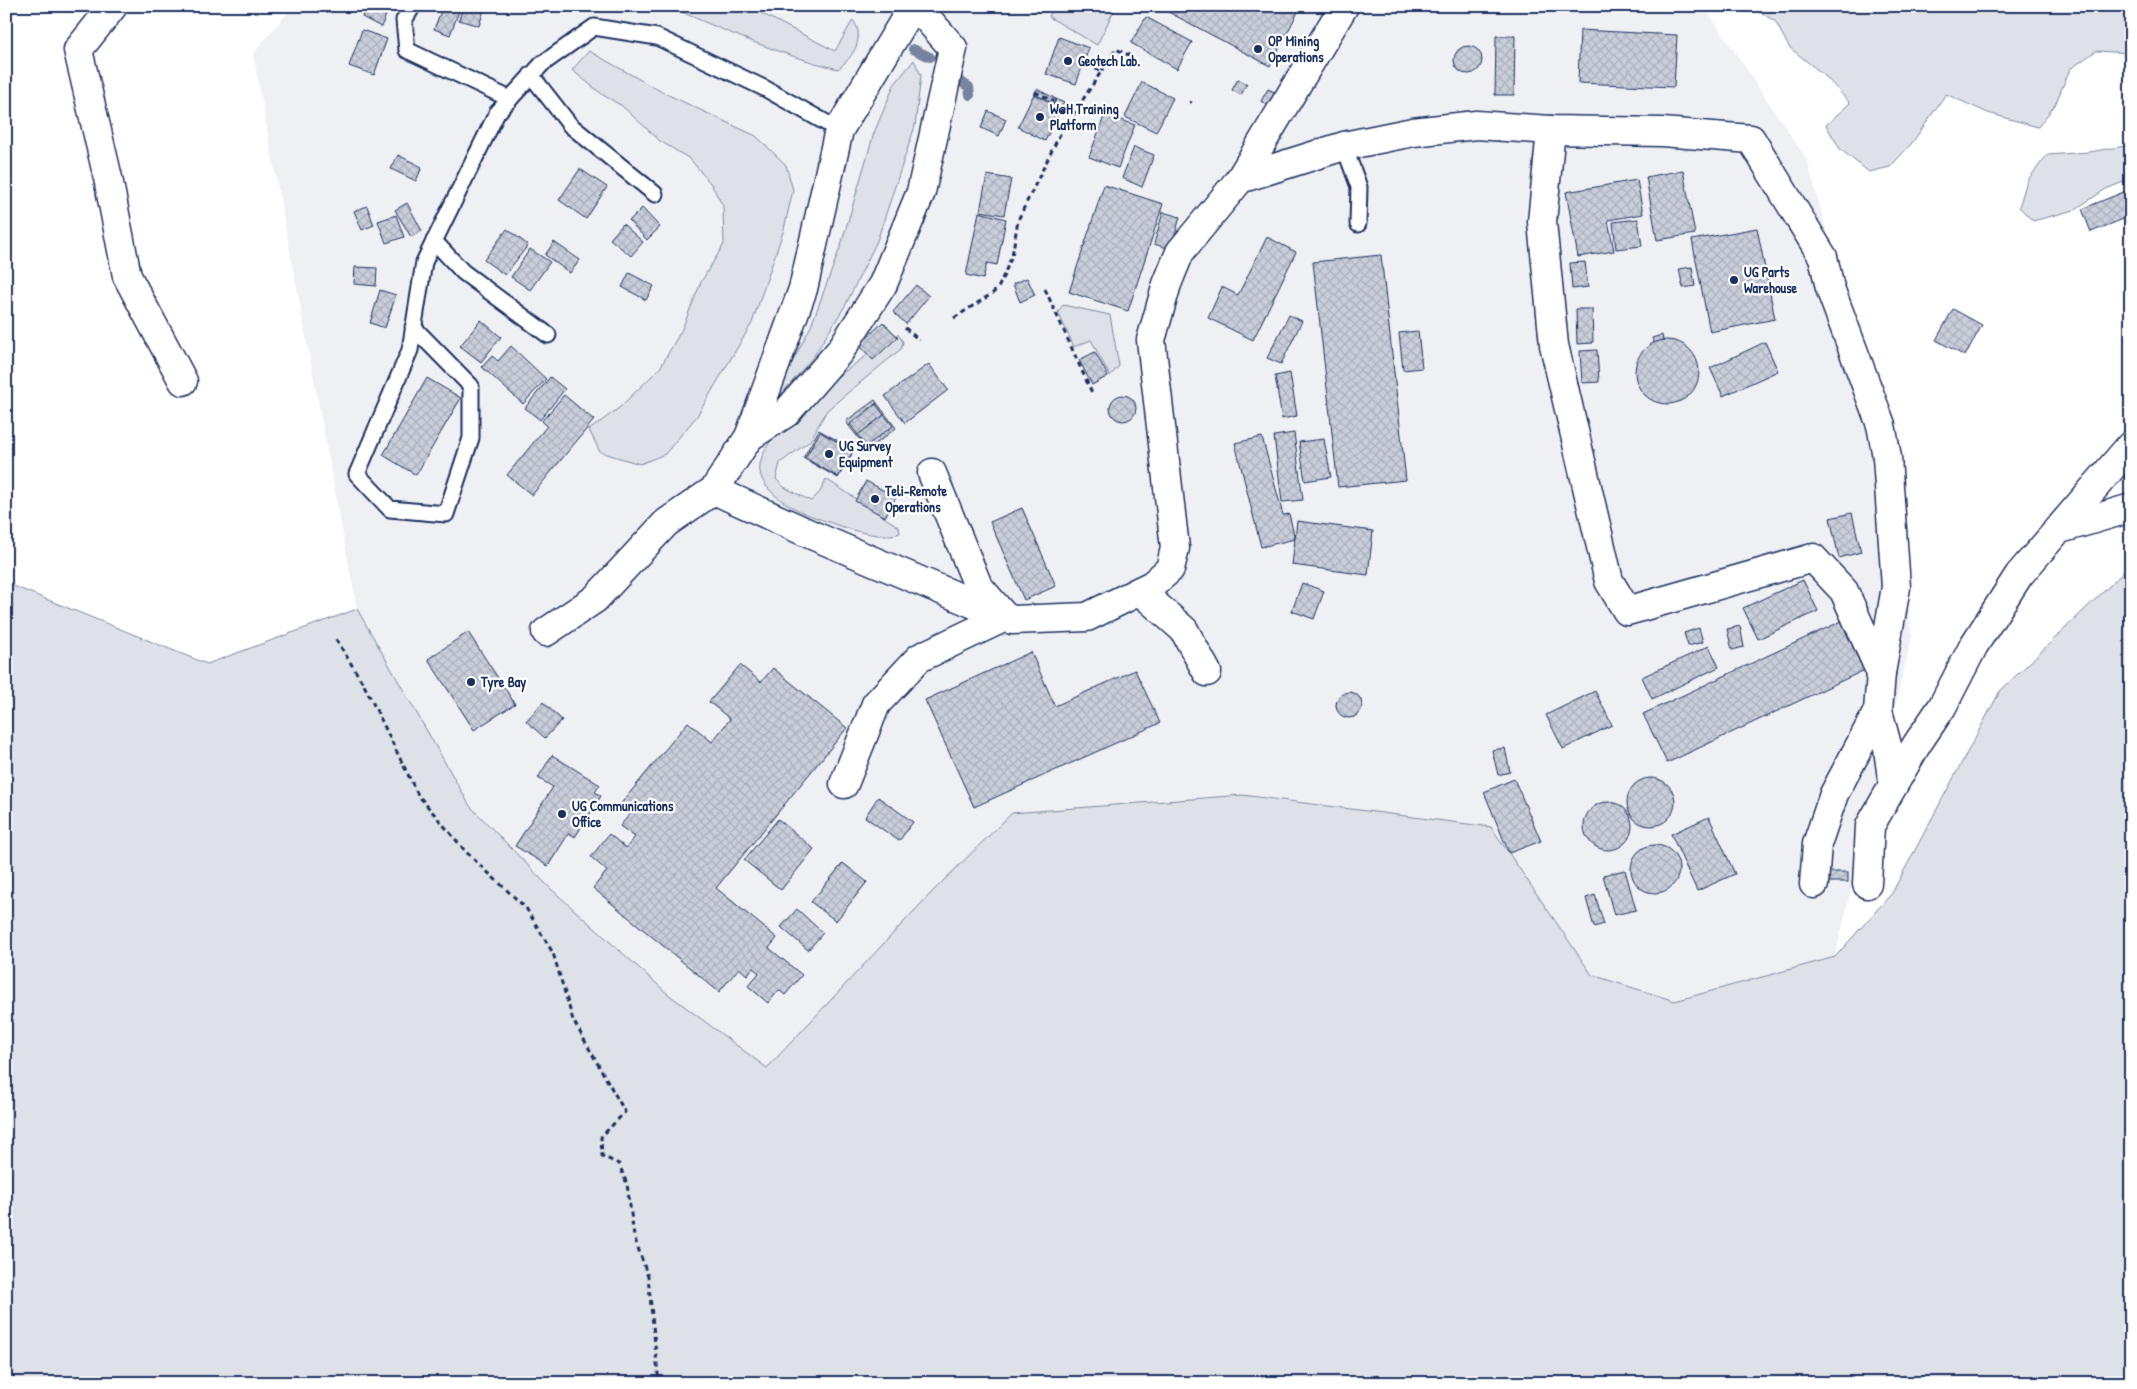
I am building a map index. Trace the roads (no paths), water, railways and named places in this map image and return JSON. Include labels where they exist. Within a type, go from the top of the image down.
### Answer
[{"type":"street","points":[[113,6],[78,50],[108,178],[126,276],[183,381]]},
{"type":"street","points":[[546,632],[594,599],[666,522],[714,490],[749,437],[802,289],[839,130],[915,6],[953,48],[921,192],[883,284],[840,351],[786,413],[749,437]]},
{"type":"street","points":[[714,490],[1012,620],[1087,617],[1152,585],[1170,568],[1175,548],[1151,340],[1167,284],[1180,252],[1240,178],[1344,6]]},
{"type":"street","points":[[1240,178],[1344,146],[1413,132],[1476,125],[1551,130],[1662,132],[1751,139],[1824,257],[1830,288],[1881,425],[1887,457],[1896,586],[1881,673],[1878,711],[1888,749],[1893,786]]},
{"type":"street","points":[[1551,130],[1542,222],[1554,346],[1609,581],[1627,611],[1813,558],[1844,591],[1881,673]]},
{"type":"street","points":[[1866,884],[1870,826],[1942,707],[1974,645],[2019,574],[2131,445]]},
{"type":"street","points":[[932,473],[978,586],[1005,617]]},
{"type":"street","points":[[2057,530],[2131,508]]},
{"type":"street","points":[[1140,591],[1184,630],[1207,672]]},
{"type":"street","points":[[844,784],[876,704],[919,658],[1005,617]]},
{"type":"street","points":[[1878,711],[1898,730],[1924,734]]},
{"type":"street","points":[[1814,884],[1817,844],[1834,794],[1878,711]]},
{"type":"street","points":[[1848,767],[1924,734]]},
{"type":"lane","points":[[413,6],[404,20],[407,50],[510,99]]},
{"type":"lane","points":[[414,327],[471,386],[471,438],[446,514],[390,509],[357,474],[410,350],[424,262],[497,113],[542,64],[594,27],[657,37],[766,89],[839,130]]},
{"type":"lane","points":[[531,76],[570,125],[655,194]]},
{"type":"lane","points":[[1344,146],[1359,187],[1358,224]]},
{"type":"lane","points":[[434,241],[463,272],[548,335]]},
{"type":"waterway","points":[[913,49],[930,57]]},
{"type":"waterway","points":[[961,82],[969,87],[970,95]]},
{"type":"place","name":"OP Mining Operations","points":[[1258,49]]},
{"type":"place","name":"Geotech Lab.","points":[[1068,61]]},
{"type":"place","name":"W@H Training Platform","points":[[1040,117]]},
{"type":"place","name":"UG Parts Warehouse","points":[[1734,280]]},
{"type":"place","name":"UG Survey Equipment","points":[[829,454]]},
{"type":"place","name":"Teli-Remote Operations","points":[[875,499]]},
{"type":"place","name":"Tyre Bay","points":[[471,682]]},
{"type":"place","name":"UG Communications Office","points":[[562,814]]}]
